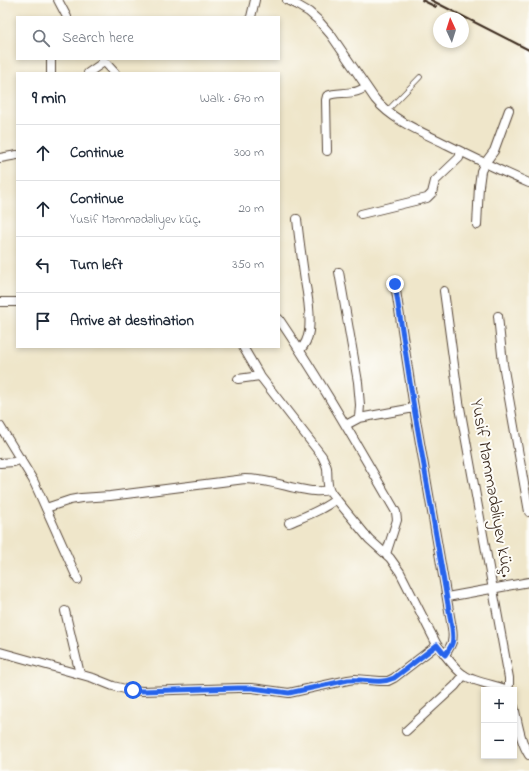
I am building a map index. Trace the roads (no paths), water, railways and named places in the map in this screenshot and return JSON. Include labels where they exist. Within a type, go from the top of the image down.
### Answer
[{"type":"street","points":[[58,0],[66,16]]},
{"type":"street","points":[[251,16],[255,0]]},
{"type":"street","points":[[287,0],[309,12],[318,20],[331,35],[366,87],[381,107],[387,112],[414,128],[461,152],[529,183]]},
{"type":"street","points":[[51,60],[51,72]]},
{"type":"street","points":[[89,72],[103,60],[114,72]]},
{"type":"street","points":[[327,151],[327,96],[330,94],[352,93],[366,87]]},
{"type":"street","points":[[477,224],[481,171],[494,151],[509,110]]},
{"type":"street","points":[[361,214],[427,198],[432,193],[435,181],[459,158],[461,152]]},
{"type":"street","points":[[0,158],[16,155]]},
{"type":"street","points":[[296,219],[309,313],[308,335],[303,347],[300,350]]},
{"type":"street","points":[[339,272],[358,382],[360,405],[359,418]]},
{"type":"street","points":[[395,284],[414,408],[453,637],[451,646],[445,655]]},
{"type":"street","name":"Yusif Məmmədəliyev küç.","points":[[444,291],[460,402],[508,687]]},
{"type":"street","points":[[0,302],[16,302]]},
{"type":"street","points":[[498,316],[502,364],[529,512]]},
{"type":"street","points":[[280,320],[346,425],[397,516],[386,554]]},
{"type":"street","points":[[46,508],[81,498],[104,497],[245,479],[257,479],[312,491],[322,492],[329,490],[327,467],[322,456],[260,376],[244,348]]},
{"type":"street","points":[[238,379],[260,376]]},
{"type":"street","points":[[346,425],[359,418],[414,408]]},
{"type":"street","points":[[0,426],[32,480],[78,580]]},
{"type":"street","points":[[0,463],[21,460]]},
{"type":"street","name":"Yusif Məmmədəliyev küç.","points":[[329,490],[364,534],[390,558],[400,572],[437,645],[445,655],[464,676],[499,687]]},
{"type":"street","points":[[289,523],[324,508],[336,499]]},
{"type":"street","points":[[447,597],[529,582]]},
{"type":"street","points":[[65,611],[80,674]]},
{"type":"street","points":[[0,652],[80,674],[125,689],[142,691],[252,688],[289,693],[355,679],[380,681],[388,680],[394,678],[437,645]]},
{"type":"street","points":[[406,731],[464,676]]},
{"type":"street","points":[[517,721],[521,738],[529,755]]},
{"type":"lane","points":[[387,112],[420,77]]},
{"type":"railway","points":[[422,0],[436,7]]},
{"type":"railway","points":[[431,0],[529,50]]}]
